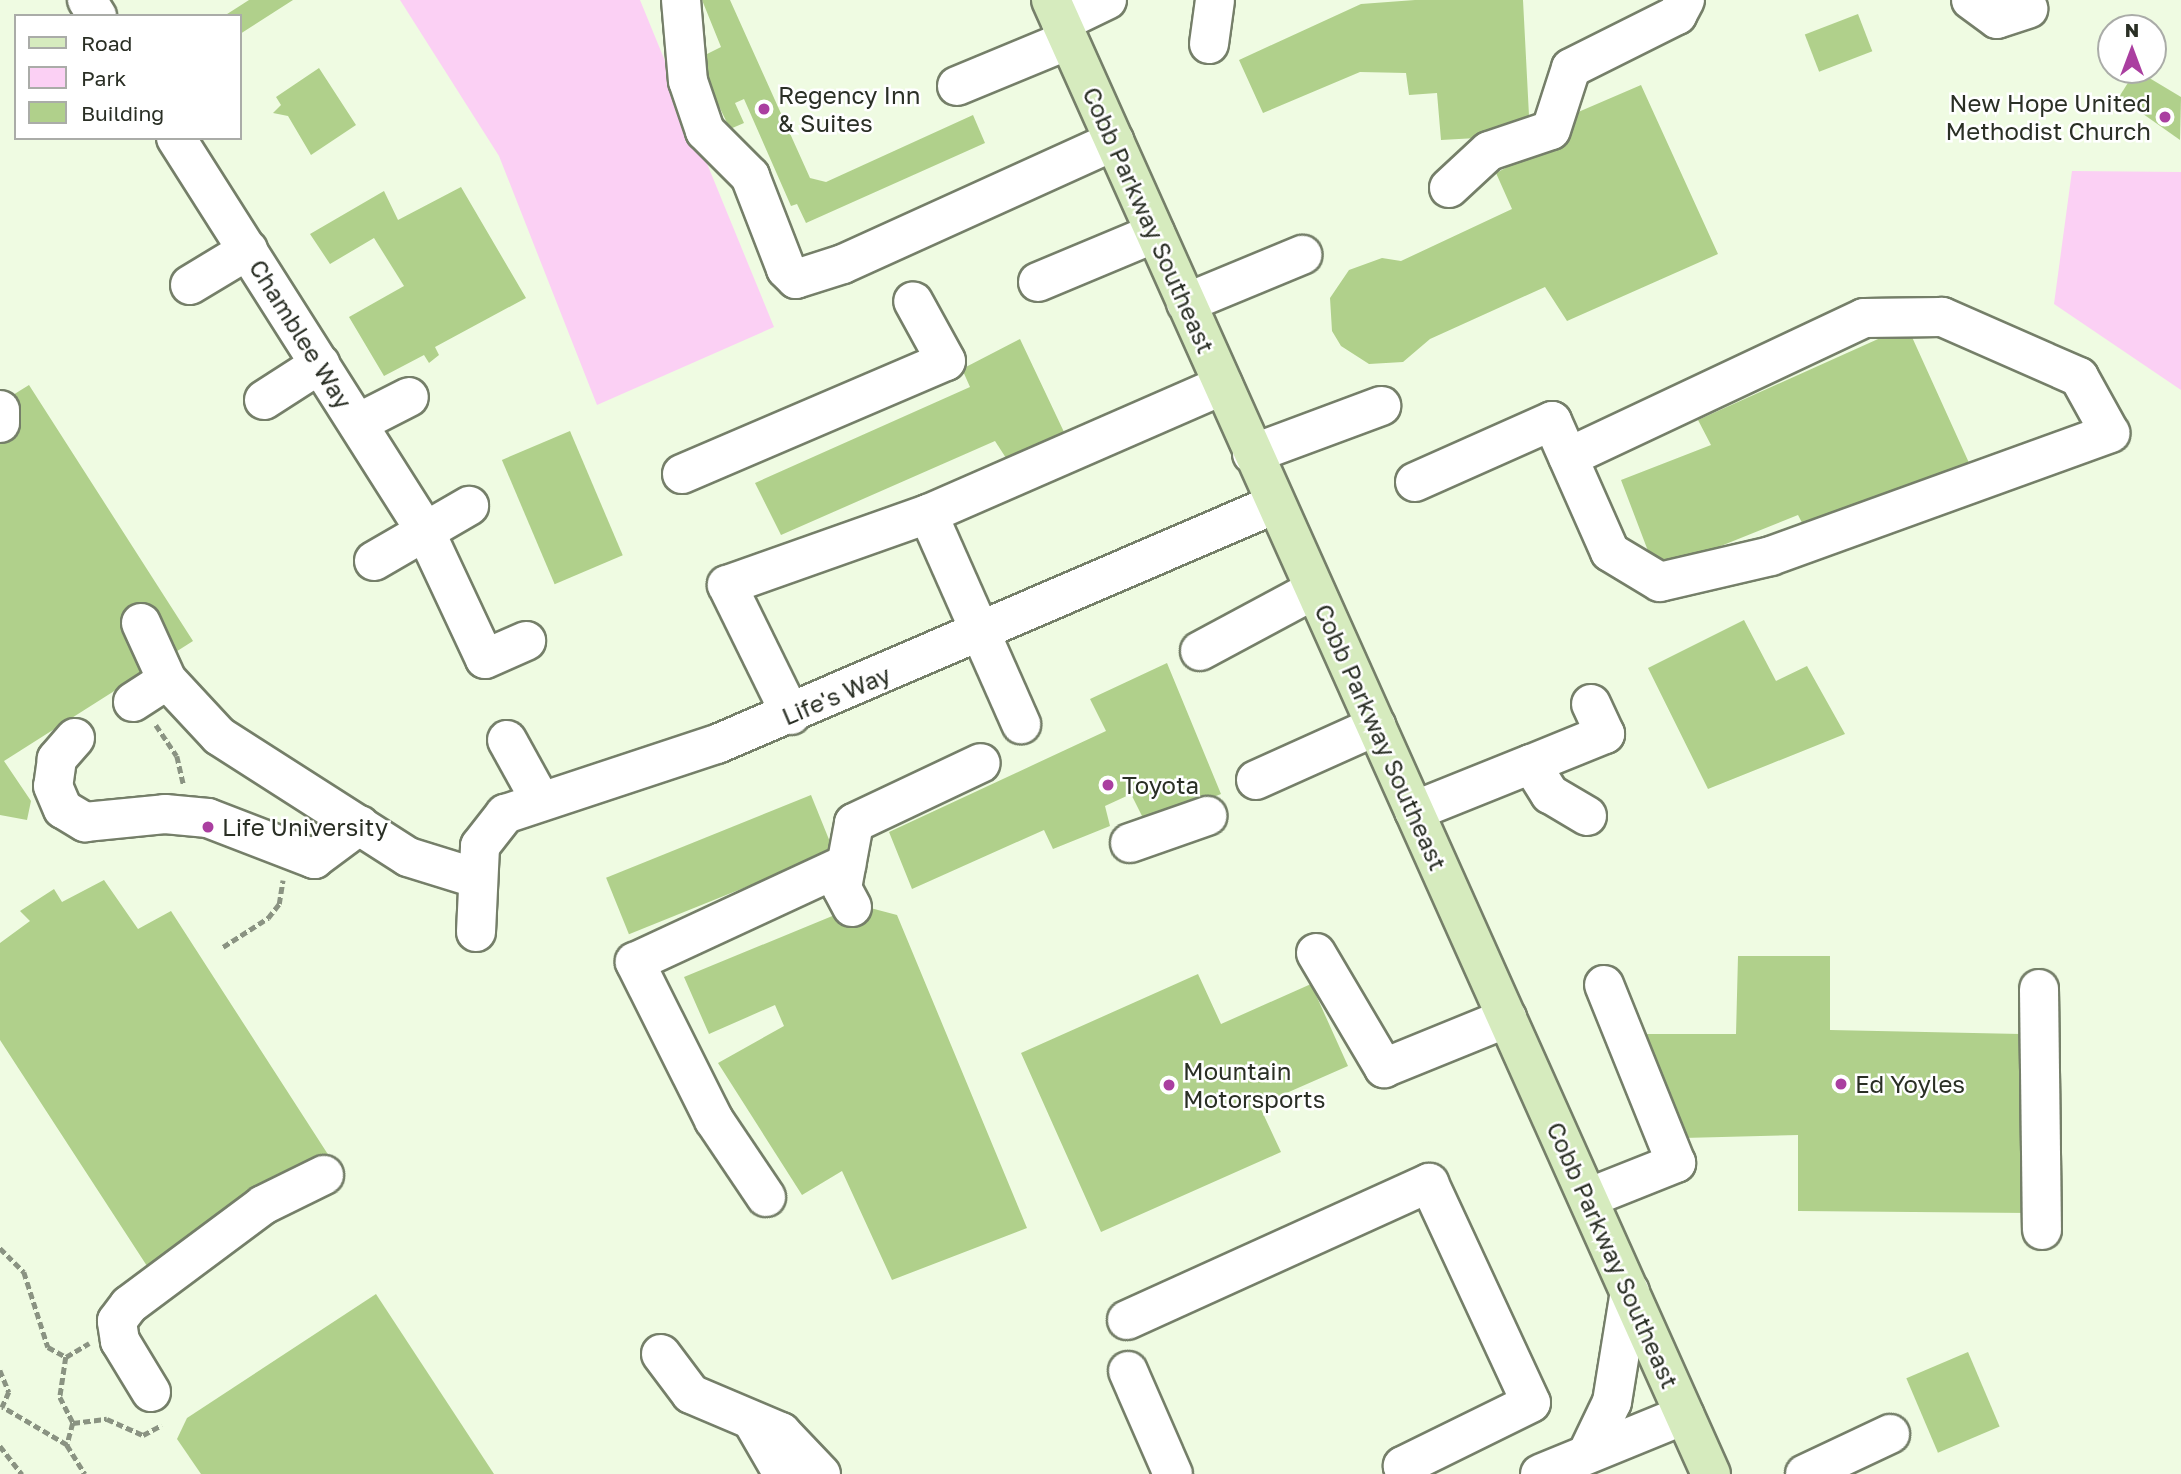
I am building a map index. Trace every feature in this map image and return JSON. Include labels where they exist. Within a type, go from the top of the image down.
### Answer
[{"type":"main road","name":"Cobb Parkway Southeast","points":[[1060,21],[1711,1474]]},
{"type":"street","points":[[681,0],[688,81],[705,131],[750,176],[786,269],[796,279],[843,264],[1114,141]]},
{"type":"street","points":[[957,86],[1060,21],[1107,0]]},
{"type":"street","points":[[1209,44],[1215,0]]},
{"type":"street","points":[[1449,188],[1489,151],[1551,130],[1571,68],[1677,15],[1685,0]]},
{"type":"street","points":[[1971,0],[1997,19],[2028,9]]},
{"type":"street","name":"Chamblee Way","points":[[177,140],[425,531],[485,659],[526,641]]},
{"type":"street","points":[[1038,282],[1155,233]]},
{"type":"street","points":[[190,285],[248,250]]},
{"type":"street","points":[[1186,303],[1302,255]]},
{"type":"street","points":[[682,474],[946,360],[913,301]]},
{"type":"street","points":[[1415,482],[1552,421],[1610,552],[1660,582],[1772,556],[2110,433],[2079,377],[1942,317],[1864,318],[1568,457]]},
{"type":"street","points":[[264,400],[320,364]]},
{"type":"street","points":[[791,715],[727,584],[929,514],[1223,385]]},
{"type":"street","points":[[358,423],[409,397]]},
{"type":"street","points":[[1252,454],[1381,405]]},
{"type":"street","points":[[0,410],[0,424]]},
{"type":"street","name":"Life's Way","points":[[476,932],[476,878],[490,827],[539,798],[718,744],[791,715],[1275,504]]},
{"type":"street","points":[[374,561],[469,506]]},
{"type":"street","points":[[929,514],[1021,724]]},
{"type":"street","points":[[1200,651],[1314,590]]},
{"type":"street","points":[[141,623],[153,689],[219,736],[408,857],[476,878]]},
{"type":"street","points":[[1414,811],[1535,751],[1605,734],[1591,704]]},
{"type":"street","points":[[1256,780],[1376,726]]},
{"type":"street","points":[[75,737],[57,759],[53,777],[69,814],[94,823],[183,815],[235,827],[303,858],[323,857],[360,825]]},
{"type":"street","points":[[507,740],[539,798]]},
{"type":"street","points":[[1535,751],[1550,794],[1587,816]]},
{"type":"street","points":[[852,907],[842,888],[853,823],[981,763]]},
{"type":"street","points":[[1130,843],[1207,816]]},
{"type":"street","points":[[766,1197],[714,1120],[635,962],[846,864]]},
{"type":"street","points":[[1316,953],[1384,1068],[1507,1018]]},
{"type":"street","points":[[1588,1198],[1676,1163],[1604,985]]},
{"type":"street","points":[[2039,989],[2042,1230]]},
{"type":"street","points":[[156,1409],[120,1341],[117,1321],[129,1305],[263,1205],[324,1175]]},
{"type":"street","points":[[1127,1320],[1429,1183],[1531,1403],[1403,1466],[1407,1474]]},
{"type":"street","points":[[1588,1452],[1612,1402],[1630,1291]]},
{"type":"street","points":[[661,1354],[691,1394],[781,1432],[821,1474]]},
{"type":"street","points":[[1128,1371],[1173,1474]]},
{"type":"street","points":[[1539,1474],[1684,1415]]},
{"type":"street","points":[[751,1419],[783,1474]]},
{"type":"street","points":[[1805,1474],[1890,1434]]},
{"type":"path","points":[[153,689],[154,720],[183,776],[183,815]]},
{"type":"path","points":[[0,1248],[24,1272],[48,1347],[66,1357]]},
{"type":"path","points":[[66,1445],[73,1423],[60,1397],[66,1357],[100,1336]]},
{"type":"path","points":[[0,1370],[9,1392],[1,1408],[66,1445],[85,1474]]},
{"type":"path","points":[[73,1423],[107,1419],[143,1435],[156,1409]]},
{"type":"path","points":[[0,1446],[22,1474]]},
{"type":"green space","points":[[400,0],[640,0],[774,327],[597,405],[499,156]]},
{"type":"green space","points":[[2072,171],[2181,172],[2181,390],[2054,304]]},
{"type":"building","points":[[249,0],[293,0],[242,33],[242,14],[227,14]]},
{"type":"building","name":"Regency Inn & Suites","points":[[702,0],[730,0],[810,178],[826,182],[973,115],[985,143],[806,223],[797,204],[791,206],[744,99],[735,103],[744,123],[730,129],[716,100],[707,103],[697,59],[721,47]]},
{"type":"building","points":[[1415,0],[1523,0],[1530,135],[1441,140],[1437,93],[1409,95],[1406,73],[1360,72],[1263,113],[1239,60],[1361,4]]},
{"type":"building","points":[[1858,14],[1872,51],[1819,72],[1805,34]]},
{"type":"building","points":[[319,68],[356,125],[311,155],[288,116],[273,113],[281,105],[276,97]]},
{"type":"building","name":"New Hope United Methodist Church","points":[[2127,84],[2159,84],[2181,97],[2180,140],[2119,97]]},
{"type":"building","points":[[1641,85],[1718,254],[1567,321],[1545,287],[1430,339],[1403,362],[1369,364],[1341,346],[1332,331],[1330,298],[1349,270],[1382,258],[1401,261],[1512,209],[1496,173],[1566,136],[1562,119]]},
{"type":"building","points":[[461,187],[526,298],[435,347],[439,355],[429,363],[424,355],[384,376],[349,317],[404,286],[374,238],[330,264],[310,234],[384,191],[398,220]]},
{"type":"building","points":[[1907,326],[1970,465],[1809,536],[1798,515],[1656,572],[1621,480],[1711,445],[1698,420]]},
{"type":"building","points":[[1020,339],[1064,432],[1006,458],[995,441],[781,535],[755,483],[970,387],[962,369]]},
{"type":"building","points":[[29,385],[193,641],[4,761],[31,801],[27,820],[0,815],[0,403]]},
{"type":"building","points":[[570,431],[623,555],[555,584],[502,460]]},
{"type":"building","points":[[1744,620],[1776,681],[1807,666],[1845,734],[1708,789],[1648,668]]},
{"type":"building","name":"Toyota","points":[[1167,663],[1221,794],[1146,824],[1131,794],[1105,806],[1110,826],[1053,849],[1044,830],[912,889],[889,832],[1106,731],[1090,699]]},
{"type":"building","points":[[811,795],[834,852],[629,934],[606,878]]},
{"type":"building","points":[[104,880],[138,929],[171,911],[329,1156],[147,1266],[0,1040],[0,943],[30,921],[20,911],[54,889],[62,902]]},
{"type":"building","points":[[859,905],[897,915],[1027,1228],[892,1280],[842,1171],[802,1195],[718,1063],[784,1026],[775,1005],[709,1034],[684,977]]},
{"type":"building","name":"Ed Yoyles","points":[[1738,956],[1830,956],[1830,1030],[2021,1034],[2029,1213],[1798,1211],[1798,1135],[1683,1138],[1635,1034],[1736,1034]]},
{"type":"building","name":"Mountain Motorsports","points":[[1198,974],[1221,1024],[1311,984],[1348,1066],[1259,1105],[1281,1152],[1101,1232],[1021,1053]]},
{"type":"building","points":[[376,1294],[494,1474],[201,1474],[177,1439],[187,1418]]},
{"type":"building","points":[[1968,1352],[2000,1427],[1938,1453],[1906,1378]]},
{"type":"place","name":"Regency Inn & Suites","points":[[764,109]]},
{"type":"place","name":"New Hope United Methodist Church","points":[[2165,117]]},
{"type":"place","name":"Toyota","points":[[1108,785]]},
{"type":"place","name":"Life University","points":[[208,827]]},
{"type":"place","name":"Ed Yoyles","points":[[1841,1084]]},
{"type":"place","name":"Mountain Motorsports","points":[[1169,1085]]}]
